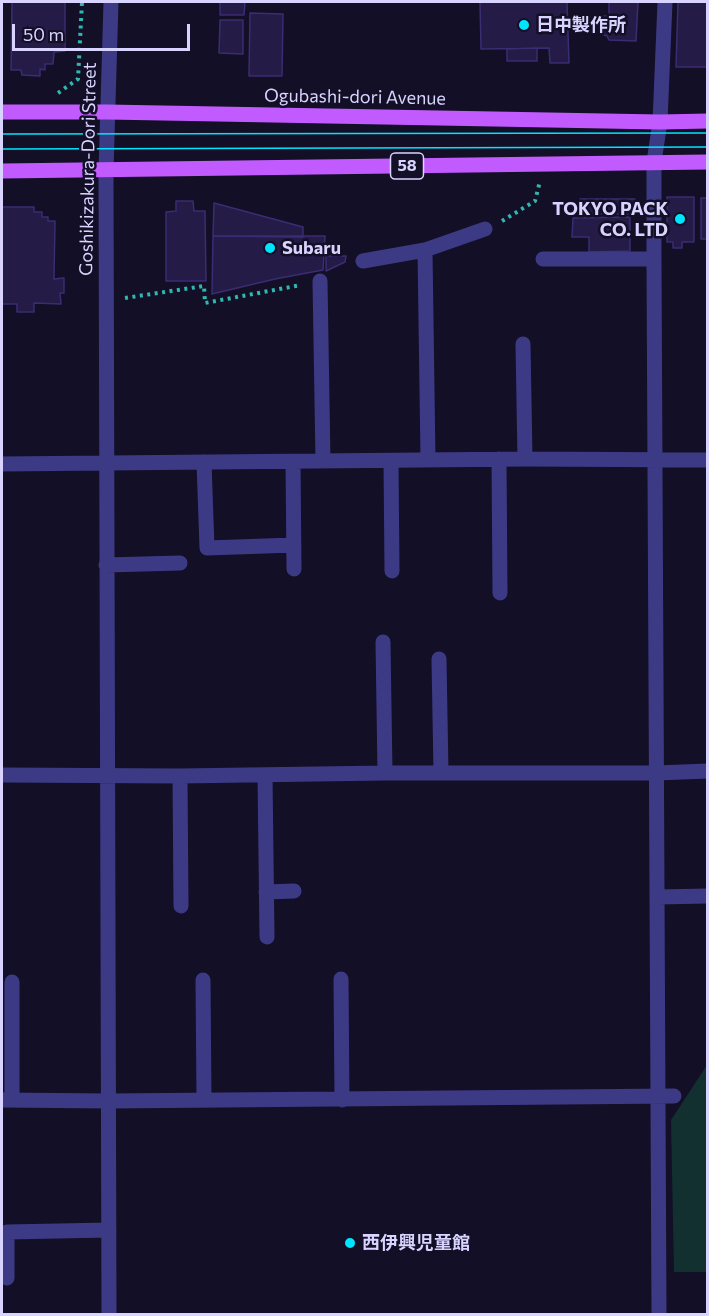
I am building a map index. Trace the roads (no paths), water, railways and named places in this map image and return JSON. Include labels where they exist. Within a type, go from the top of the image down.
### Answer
[{"type":"main road","name":"Ogubashi-dori Avenue","points":[[2,112],[708,121]]},
{"type":"main road","name":"58","points":[[2,171],[708,162]]},
{"type":"street","name":"Goshikizakura-Dori Street","points":[[110,1314],[106,171],[111,2]]},
{"type":"street","points":[[659,1314],[666,1096],[657,897],[654,162],[660,122],[665,2]]},
{"type":"street","points":[[363,261],[425,250],[485,230]]},
{"type":"street","points":[[425,250],[428,460]]},
{"type":"street","points":[[543,259],[654,259]]},
{"type":"street","points":[[320,281],[323,461]]},
{"type":"street","points":[[523,344],[525,459]]},
{"type":"street","points":[[499,459],[500,593]]},
{"type":"street","points":[[2,464],[499,459],[708,460]]},
{"type":"street","points":[[390,460],[392,571]]},
{"type":"street","points":[[204,462],[207,548],[294,545]]},
{"type":"street","points":[[293,462],[294,569]]},
{"type":"street","points":[[106,565],[180,563]]},
{"type":"street","points":[[383,642],[384,773]]},
{"type":"street","points":[[439,659],[441,774]]},
{"type":"street","points":[[2,775],[180,776],[708,771]]},
{"type":"street","points":[[265,775],[267,937]]},
{"type":"street","points":[[180,776],[181,906]]},
{"type":"street","points":[[266,892],[294,891]]},
{"type":"street","points":[[657,897],[708,896]]},
{"type":"street","points":[[341,979],[342,1100]]},
{"type":"street","points":[[203,980],[204,1100]]},
{"type":"street","points":[[12,982],[7,1100],[342,1100],[666,1096]]},
{"type":"street","points":[[7,1278],[7,1232],[109,1230]]},
{"type":"tram line","points":[[2,134],[708,133]]},
{"type":"tram line","points":[[2,149],[708,147]]},
{"type":"place","name":"日中製作所","points":[[524,25]]},
{"type":"place","name":"TOKYO PACK CO. LTD","points":[[680,219]]},
{"type":"place","name":"Subaru","points":[[270,248]]},
{"type":"place","name":"西伊興児童館","points":[[350,1243]]}]
